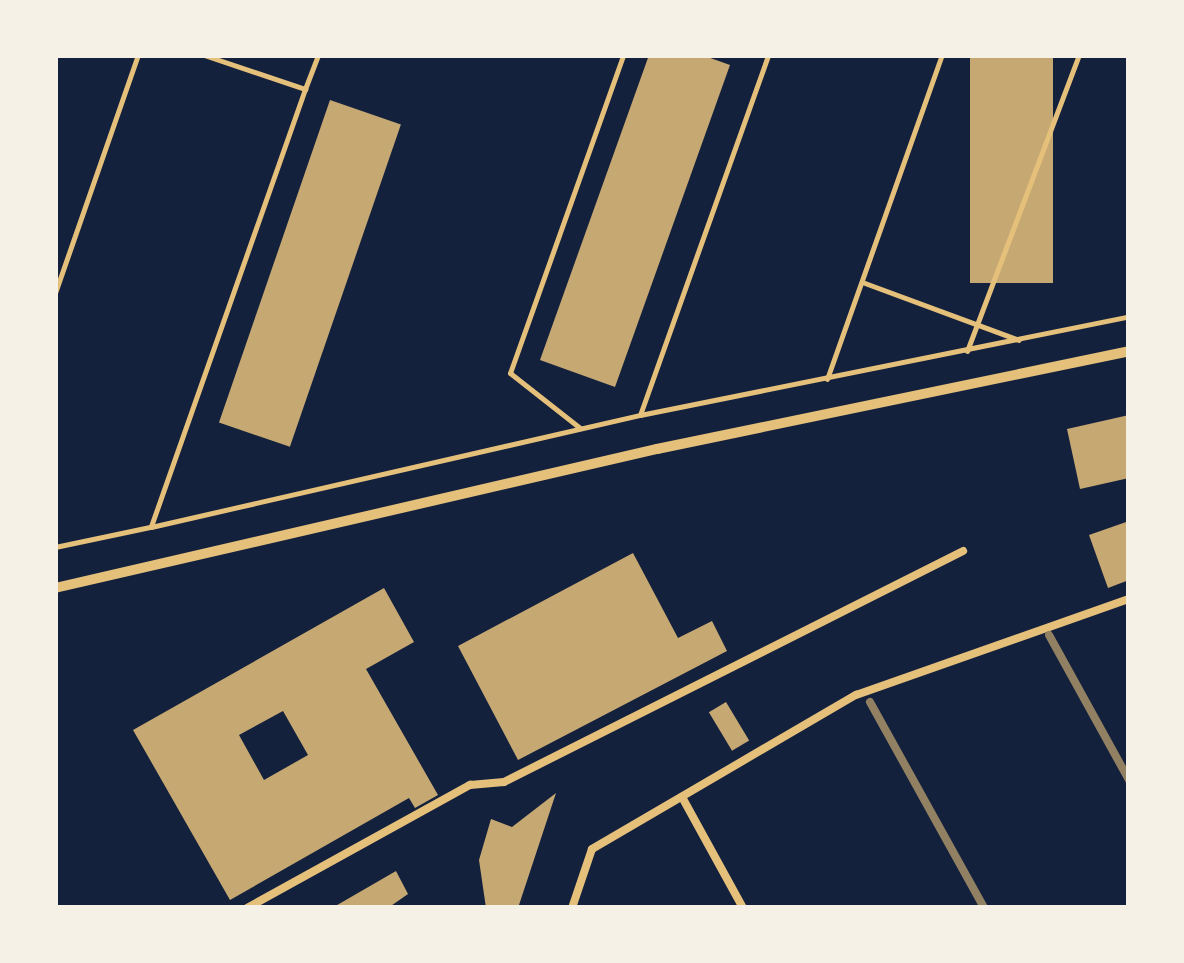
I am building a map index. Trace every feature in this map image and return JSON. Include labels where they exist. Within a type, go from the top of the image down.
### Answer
[{"type":"street","points":[[55,588],[657,449],[1129,351]]},
{"type":"lane","points":[[247,908],[470,785],[504,782],[962,551]]},
{"type":"lane","points":[[572,908],[592,849],[856,695],[1129,599]]},
{"type":"lane","points":[[682,797],[742,908]]},
{"type":"path","points":[[55,293],[138,55]]},
{"type":"path","points":[[204,55],[304,89]]},
{"type":"path","points":[[151,527],[318,55]]},
{"type":"path","points":[[580,428],[510,373],[623,55]]},
{"type":"path","points":[[640,415],[768,55]]},
{"type":"path","points":[[827,379],[942,55]]},
{"type":"path","points":[[966,352],[1079,55]]},
{"type":"path","points":[[862,282],[1019,340]]},
{"type":"path","points":[[55,547],[640,415],[1129,316]]},
{"type":"building","points":[[649,55],[702,55],[730,65],[615,387],[540,360]]},
{"type":"building","points":[[970,55],[1053,55],[1053,283],[970,283]]},
{"type":"building","points":[[330,100],[401,124],[290,447],[219,422]]},
{"type":"building","points":[[1129,415],[1129,478],[1080,489],[1067,429]]},
{"type":"building","points":[[1129,521],[1129,580],[1108,588],[1089,535]]},
{"type":"building","points":[[633,553],[678,638],[712,621],[727,651],[518,760],[458,646]]},
{"type":"building","points":[[384,588],[414,642],[366,669],[438,795],[415,808],[409,798],[230,900],[133,730]],"holes":[[[283,711],[308,755],[264,780],[239,735]]]},
{"type":"building","points":[[726,702],[749,741],[732,751],[709,712]]},
{"type":"building","points":[[556,793],[518,908],[486,908],[479,860],[491,819],[512,827]]},
{"type":"building","points":[[396,871],[408,894],[388,908],[332,908]]},
{"type":"railway","points":[[1049,635],[1129,780]]},
{"type":"railway","points":[[870,702],[984,908]]}]
